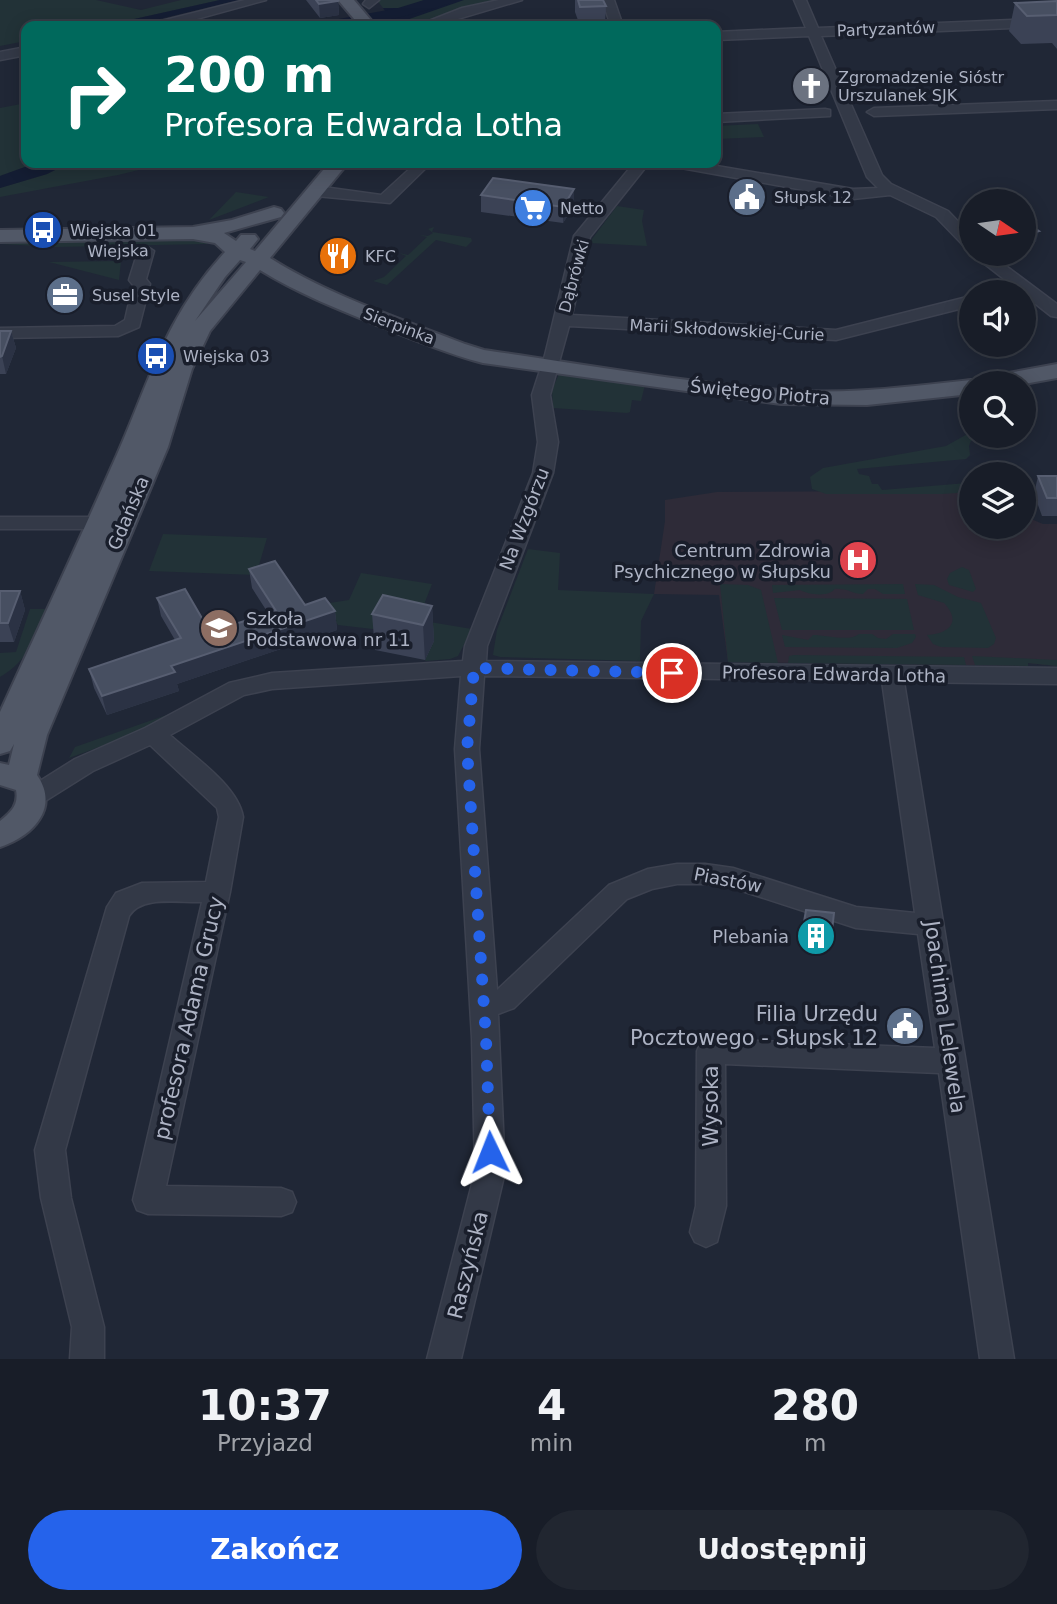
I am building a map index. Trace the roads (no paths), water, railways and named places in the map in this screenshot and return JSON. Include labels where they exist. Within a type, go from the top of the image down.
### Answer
[{"type":"main road","points":[[364,4],[380,21]]},
{"type":"main road","points":[[246,255],[274,213],[320,168]]},
{"type":"main road","points":[[246,255],[316,191],[335,168]]},
{"type":"main road","name":"Wiejska","points":[[0,236],[193,233],[235,225],[274,213]]},
{"type":"main road","name":"Wiejska","points":[[193,233],[220,238],[246,255]]},
{"type":"main road","name":"Wiejska","points":[[0,254],[146,251],[246,255]]},
{"type":"main road","name":"Sierpinka","points":[[246,255],[295,284],[457,349],[550,367]]},
{"type":"main road","name":"Gdańska","points":[[0,835],[26,818],[32,807],[18,783],[24,760],[180,328],[211,281],[246,255]]},
{"type":"main road","name":"Świętego Piotra","points":[[550,367],[782,397],[878,397],[959,388]]},
{"type":"main road","points":[[1036,375],[1055,372]]},
{"type":"main road","name":"Gdańska","points":[[0,744],[111,523]]},
{"type":"street","points":[[177,21],[260,0]]},
{"type":"street","points":[[437,21],[466,11],[516,0]]},
{"type":"street","points":[[608,0],[615,21]]},
{"type":"street","points":[[800,0],[875,177],[892,190],[942,214],[959,232]]},
{"type":"street","name":"Partyzantów","points":[[721,36],[1057,22]]},
{"type":"street","points":[[0,56],[21,52]]},
{"type":"street","points":[[874,112],[1057,105]]},
{"type":"street","points":[[721,118],[825,113]]},
{"type":"street","points":[[316,191],[385,200],[419,168]]},
{"type":"street","name":"Dąbrówki","points":[[550,367],[582,236],[638,168]]},
{"type":"street","points":[[705,168],[859,194],[892,190]]},
{"type":"street","points":[[0,333],[118,331],[128,327],[133,323],[142,284],[137,279],[146,251]]},
{"type":"street","points":[[995,266],[1013,280]]},
{"type":"street","points":[[1036,297],[1057,312]]},
{"type":"street","name":"Marii Skłodowskiej-Curie","points":[[562,320],[836,335],[959,304]]},
{"type":"street","name":"Na Wzgórzu","points":[[474,668],[476,646],[544,472],[548,442],[541,395],[550,367]]},
{"type":"street","points":[[0,523],[111,523]]},
{"type":"street","name":"Profesora Edwarda Lotha","points":[[18,783],[84,765],[153,734],[237,689],[272,681],[474,668],[1057,676]]},
{"type":"street","name":"Raszyńska","points":[[444,1359],[490,1172],[484,1008],[467,749],[474,668]]},
{"type":"street","name":"Joachima Lelewela","points":[[892,675],[997,1359]]},
{"type":"street","name":"profesora Adama Grucy","points":[[153,734],[229,806],[231,817],[217,892],[148,1200],[281,1202]]},
{"type":"street","name":"Piastów","points":[[484,1008],[503,1000],[618,892],[638,881],[661,874],[693,871],[710,873],[760,885],[847,915],[884,921],[932,923]]},
{"type":"street","points":[[87,1359],[88,1327],[56,1198],[50,1150],[116,914],[125,900],[142,893],[217,892]]},
{"type":"street","name":"Wysoka","points":[[706,1232],[710,1206],[711,1051],[952,1061]]},
{"type":"water","points":[[220,0],[238,0],[152,21],[126,21]]},
{"type":"water","points":[[425,0],[464,0],[404,21],[393,21],[383,8],[403,8]]},
{"type":"water","points":[[22,168],[59,168],[0,188],[0,176]]},
{"type":"waterway","points":[[356,21],[401,13],[442,0]]},
{"type":"place","name":"Zgromadzenie Sióstr Urszulanek SJK","points":[[811,86]]},
{"type":"place","name":"Słupsk 12","points":[[747,197]]},
{"type":"place","name":"Netto","points":[[533,208]]},
{"type":"place","name":"Wiejska 01","points":[[43,230]]},
{"type":"place","name":"KFC","points":[[338,256]]},
{"type":"place","name":"Susel Style","points":[[65,295]]},
{"type":"place","name":"Wiejska 03","points":[[156,356]]},
{"type":"place","name":"Centrum Zdrowia Psychicznego w Słupsku","points":[[858,560]]},
{"type":"place","name":"Szkoła Podstawowa nr 11","points":[[219,628]]},
{"type":"place","name":"Plebania","points":[[816,936]]},
{"type":"place","name":"Filia Urzędu Pocztowego - Słupsk 12","points":[[905,1026]]}]
